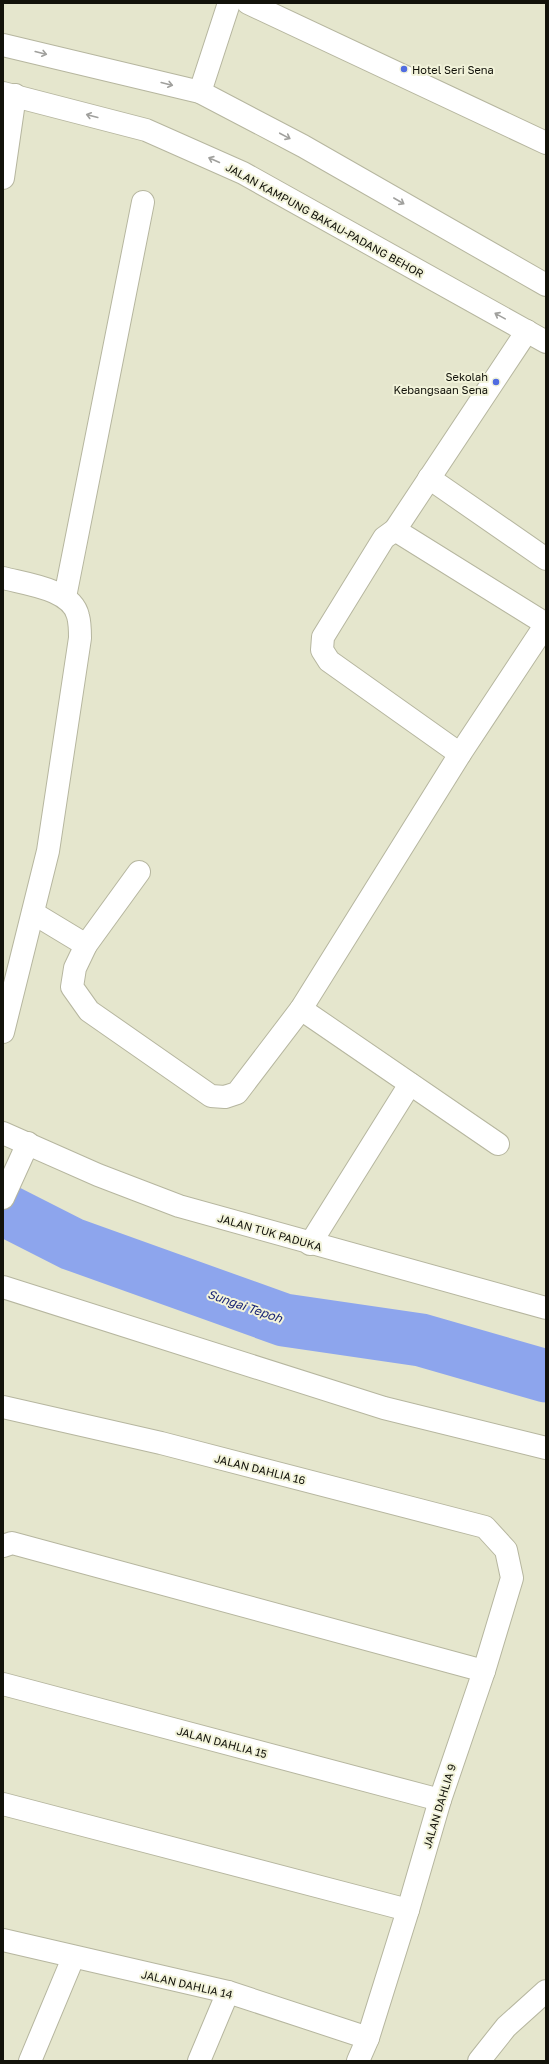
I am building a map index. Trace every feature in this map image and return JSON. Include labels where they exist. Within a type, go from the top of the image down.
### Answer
[{"type":"street","points":[[200,92],[229,3]]},
{"type":"street","points":[[248,3],[546,143]]},
{"type":"street","points":[[3,45],[200,92],[303,146],[546,285]]},
{"type":"street","points":[[3,178],[9,94]]},
{"type":"street","name":"JALAN KAMPUNG BAKAU-PADANG BEHOR","points":[[9,94],[146,130],[243,173],[546,342]]},
{"type":"street","points":[[65,597],[143,202]]},
{"type":"street","points":[[460,754],[330,661],[322,650],[323,637],[384,538],[395,530],[527,331]]},
{"type":"street","points":[[429,478],[546,559]]},
{"type":"street","points":[[139,872],[86,945],[75,968],[72,987],[89,1011],[211,1096],[225,1097],[237,1093],[301,1009],[460,754],[546,624],[395,530]]},
{"type":"street","points":[[3,578],[38,587],[65,597],[78,615],[80,638],[50,835],[33,913],[3,1032]]},
{"type":"street","points":[[33,913],[86,945]]},
{"type":"street","points":[[301,1009],[498,1144]]},
{"type":"street","points":[[310,1244],[410,1084]]},
{"type":"street","name":"JALAN TUK PADUKA","points":[[3,1132],[98,1175],[179,1206],[310,1244],[546,1308]]},
{"type":"street","points":[[3,1198],[28,1143]]},
{"type":"street","points":[[3,1287],[384,1408],[546,1448]]},
{"type":"street","name":"JALAN DAHLIA 16","points":[[3,1407],[161,1443],[485,1527],[506,1550]]},
{"type":"street","points":[[3,1546],[12,1543],[484,1671]]},
{"type":"street","name":"JALAN DAHLIA 9","points":[[358,2061],[368,2038],[408,1910],[440,1800],[484,1671],[512,1578],[506,1550]]},
{"type":"street","name":"JALAN DAHLIA 15","points":[[3,1684],[440,1800]]},
{"type":"street","points":[[3,1804],[408,1910]]},
{"type":"street","name":"JALAN DAHLIA 14","points":[[3,1940],[73,1958],[228,1992],[368,2038]]},
{"type":"street","points":[[30,2061],[73,1958]]},
{"type":"street","points":[[479,2061],[506,2027],[546,1991]]},
{"type":"street","points":[[199,2061],[228,1992]]},
{"type":"waterway","name":"Sungai Tepoh","points":[[3,1209],[72,1244],[284,1320],[421,1340],[546,1376]]},
{"type":"place","name":"Hotel Seri Sena","points":[[404,69]]},
{"type":"place","name":"Sekolah Kebangsaan Sena","points":[[496,382]]}]
